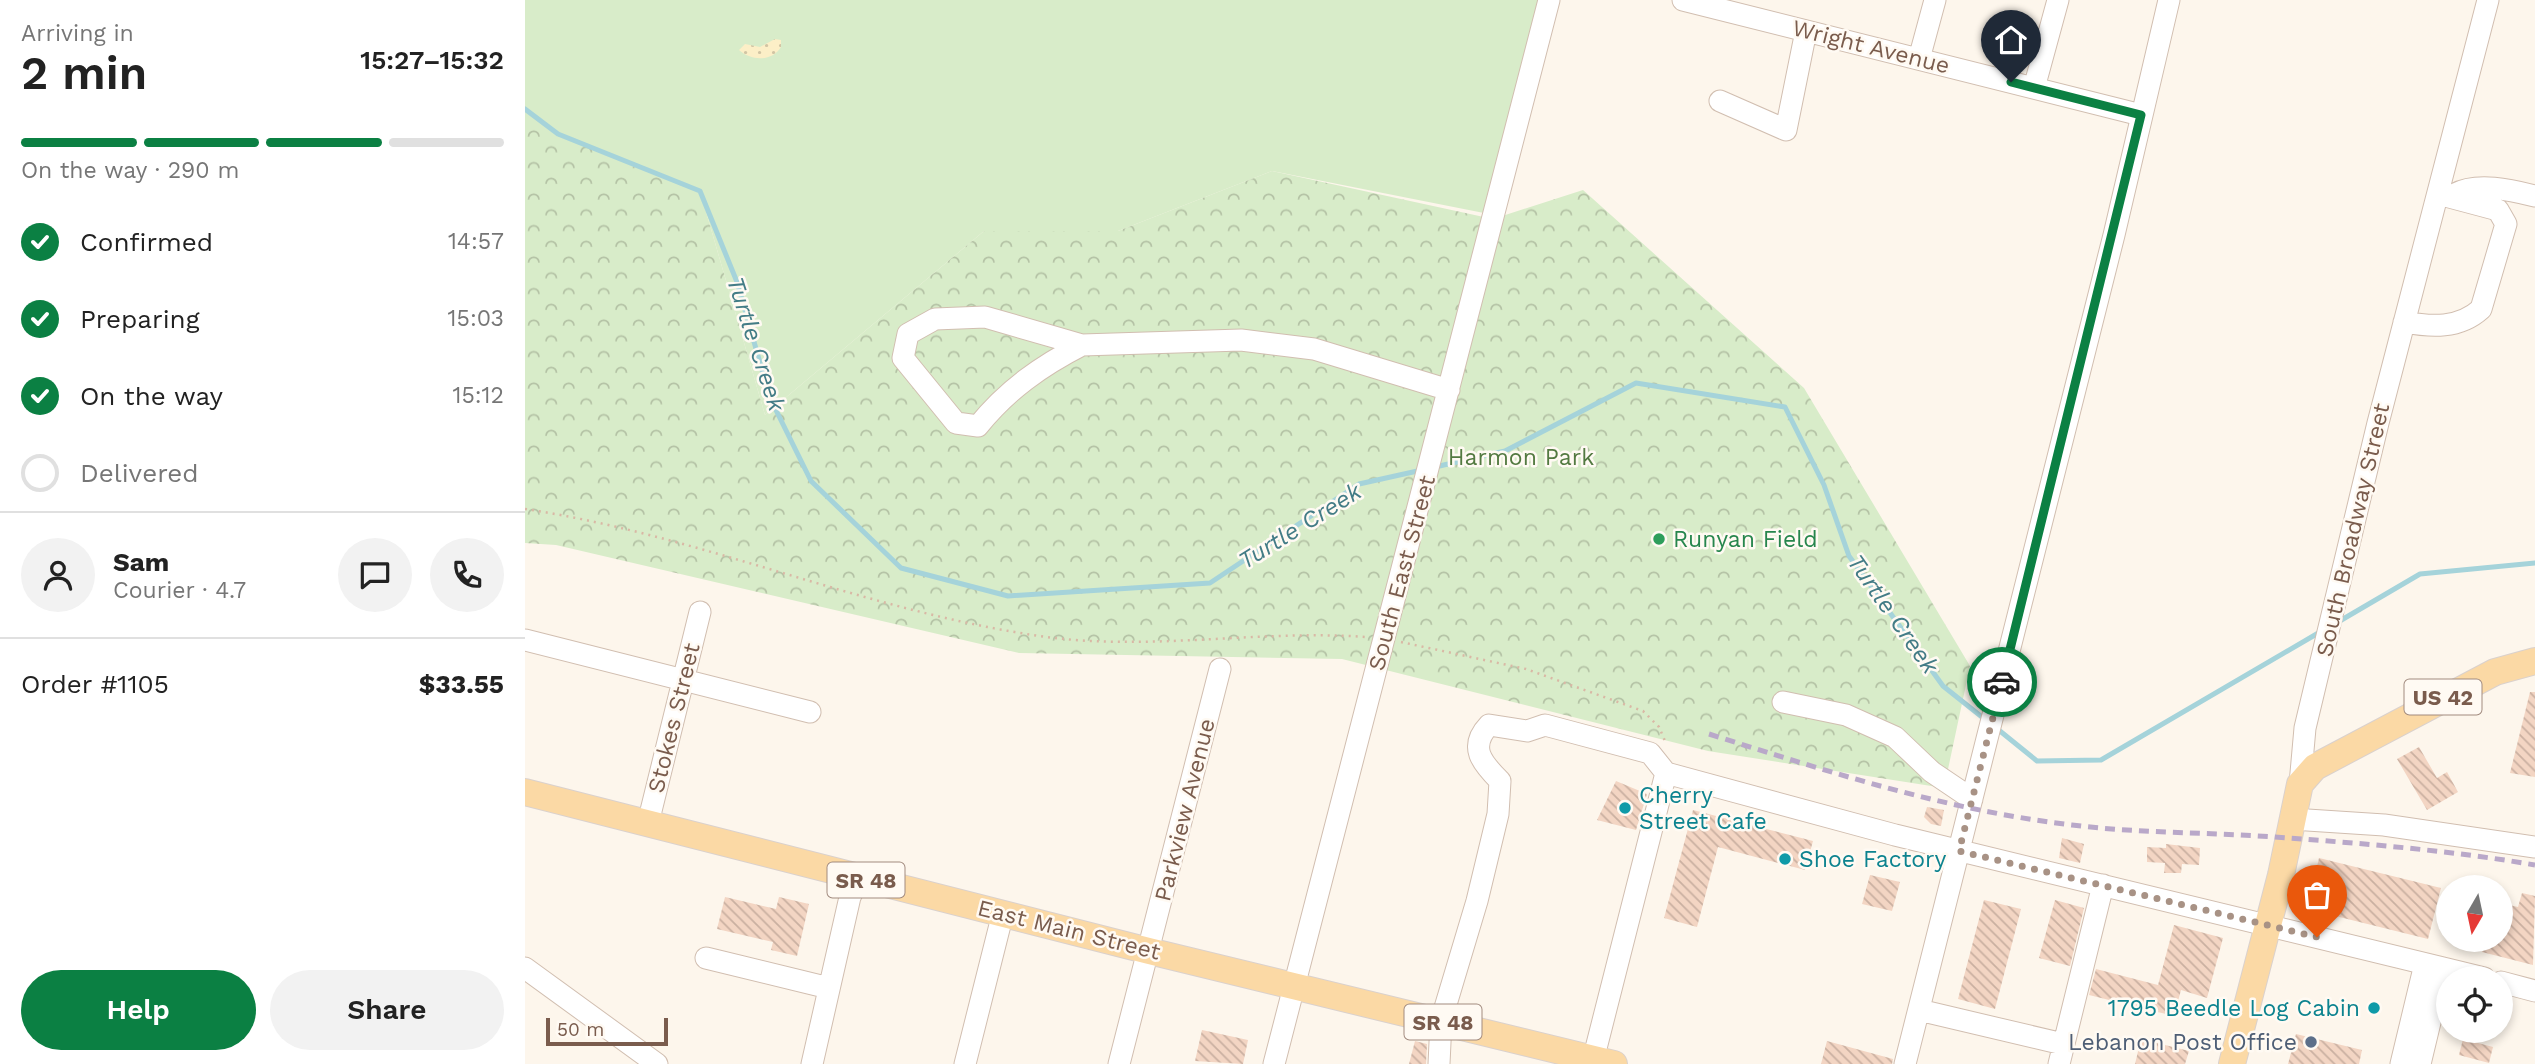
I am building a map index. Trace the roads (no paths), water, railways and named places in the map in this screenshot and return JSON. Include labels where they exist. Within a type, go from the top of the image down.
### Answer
[{"type":"main road","name":"US 42","points":[[2299,784],[2315,766],[2495,672],[2535,661]]},
{"type":"main road","name":"South Broadway Street","points":[[2232,1064],[2268,925],[2299,784]]},
{"type":"main road","name":"East Main Street","points":[[525,792],[1149,951],[1600,1062]]},
{"type":"street","name":"South East Street","points":[[1274,1064],[1549,0]]},
{"type":"street","name":"Wright Avenue","points":[[1683,0],[2141,115]]},
{"type":"street","points":[[1919,59],[1935,0]]},
{"type":"street","points":[[2034,88],[2058,0]]},
{"type":"street","points":[[1905,1064],[2169,0]]},
{"type":"street","name":"South Broadway Street","points":[[2299,784],[2305,728],[2405,322],[2444,195],[2488,0]]},
{"type":"street","points":[[1720,101],[1786,130],[1807,31]]},
{"type":"street","points":[[2444,195],[2472,189],[2500,189],[2535,196]]},
{"type":"street","points":[[2405,322],[2444,325],[2467,319],[2481,309],[2506,224],[2498,210],[2444,195]]},
{"type":"street","points":[[1082,345],[1045,365],[999,399],[978,426],[956,423],[903,358],[908,334],[935,319],[985,317],[1082,345],[1241,340],[1314,349],[1449,390]]},
{"type":"street","name":"Stokes Street","points":[[648,823],[700,612]]},
{"type":"street","points":[[525,639],[810,712]]},
{"type":"street","name":"Parkview Avenue","points":[[1119,1064],[1220,669]]},
{"type":"street","points":[[1783,702],[1846,715],[1895,737],[1932,772],[1972,799]]},
{"type":"street","points":[[1439,1064],[1441,1021],[1477,901],[1498,814],[1500,781],[1484,765],[1477,751],[1480,735],[1489,725],[1527,731],[1545,725],[1650,752],[1666,773],[1959,851],[2434,966]]},
{"type":"street","points":[[2305,728],[2321,746],[2356,746]]},
{"type":"street","points":[[1600,1062],[1666,773]]},
{"type":"street","points":[[2292,819],[2384,825],[2535,848]]},
{"type":"street","points":[[812,1064],[850,897],[859,878]]},
{"type":"street","points":[[1919,1010],[2061,1054],[2103,885]]},
{"type":"street","points":[[970,1063],[1003,913]]},
{"type":"street","points":[[706,958],[829,988]]},
{"type":"street","points":[[2401,1064],[2434,966]]},
{"type":"street","points":[[2420,1064],[2434,966]]},
{"type":"street","points":[[525,968],[657,1064]]},
{"type":"street","points":[[2513,985],[2535,991]]},
{"type":"waterway","name":"Turtle Creek","points":[[525,109],[558,134],[700,191],[737,282],[770,398],[811,481],[901,568],[1008,596],[1210,583],[1359,484],[1422,470]]},
{"type":"waterway","name":"Turtle Creek","points":[[1435,467],[1505,451],[1636,383],[1785,407],[1824,485],[1849,556],[1943,686],[1987,721]]},
{"type":"waterway","name":"Turtle Creek","points":[[2338,622],[2420,574],[2535,563]]},
{"type":"waterway","name":"Turtle Creek","points":[[1995,727],[2037,761],[2101,760],[2320,632]]},
{"type":"railway","points":[[1709,734],[1933,800],[2025,818],[2126,830],[2381,845],[2535,865]]},
{"type":"place","name":"Runyan Field","points":[[1659,539]]},
{"type":"place","name":"Cherry Street Cafe","points":[[1625,808]]},
{"type":"place","name":"Shoe Factory","points":[[1785,859]]},
{"type":"place","name":"1795 Beedle Log Cabin","points":[[2374,1008]]},
{"type":"place","name":"Lebanon Post Office","points":[[2311,1042]]},
{"type":"park label","name":"Harmon Park","points":[[1521,457]]}]
